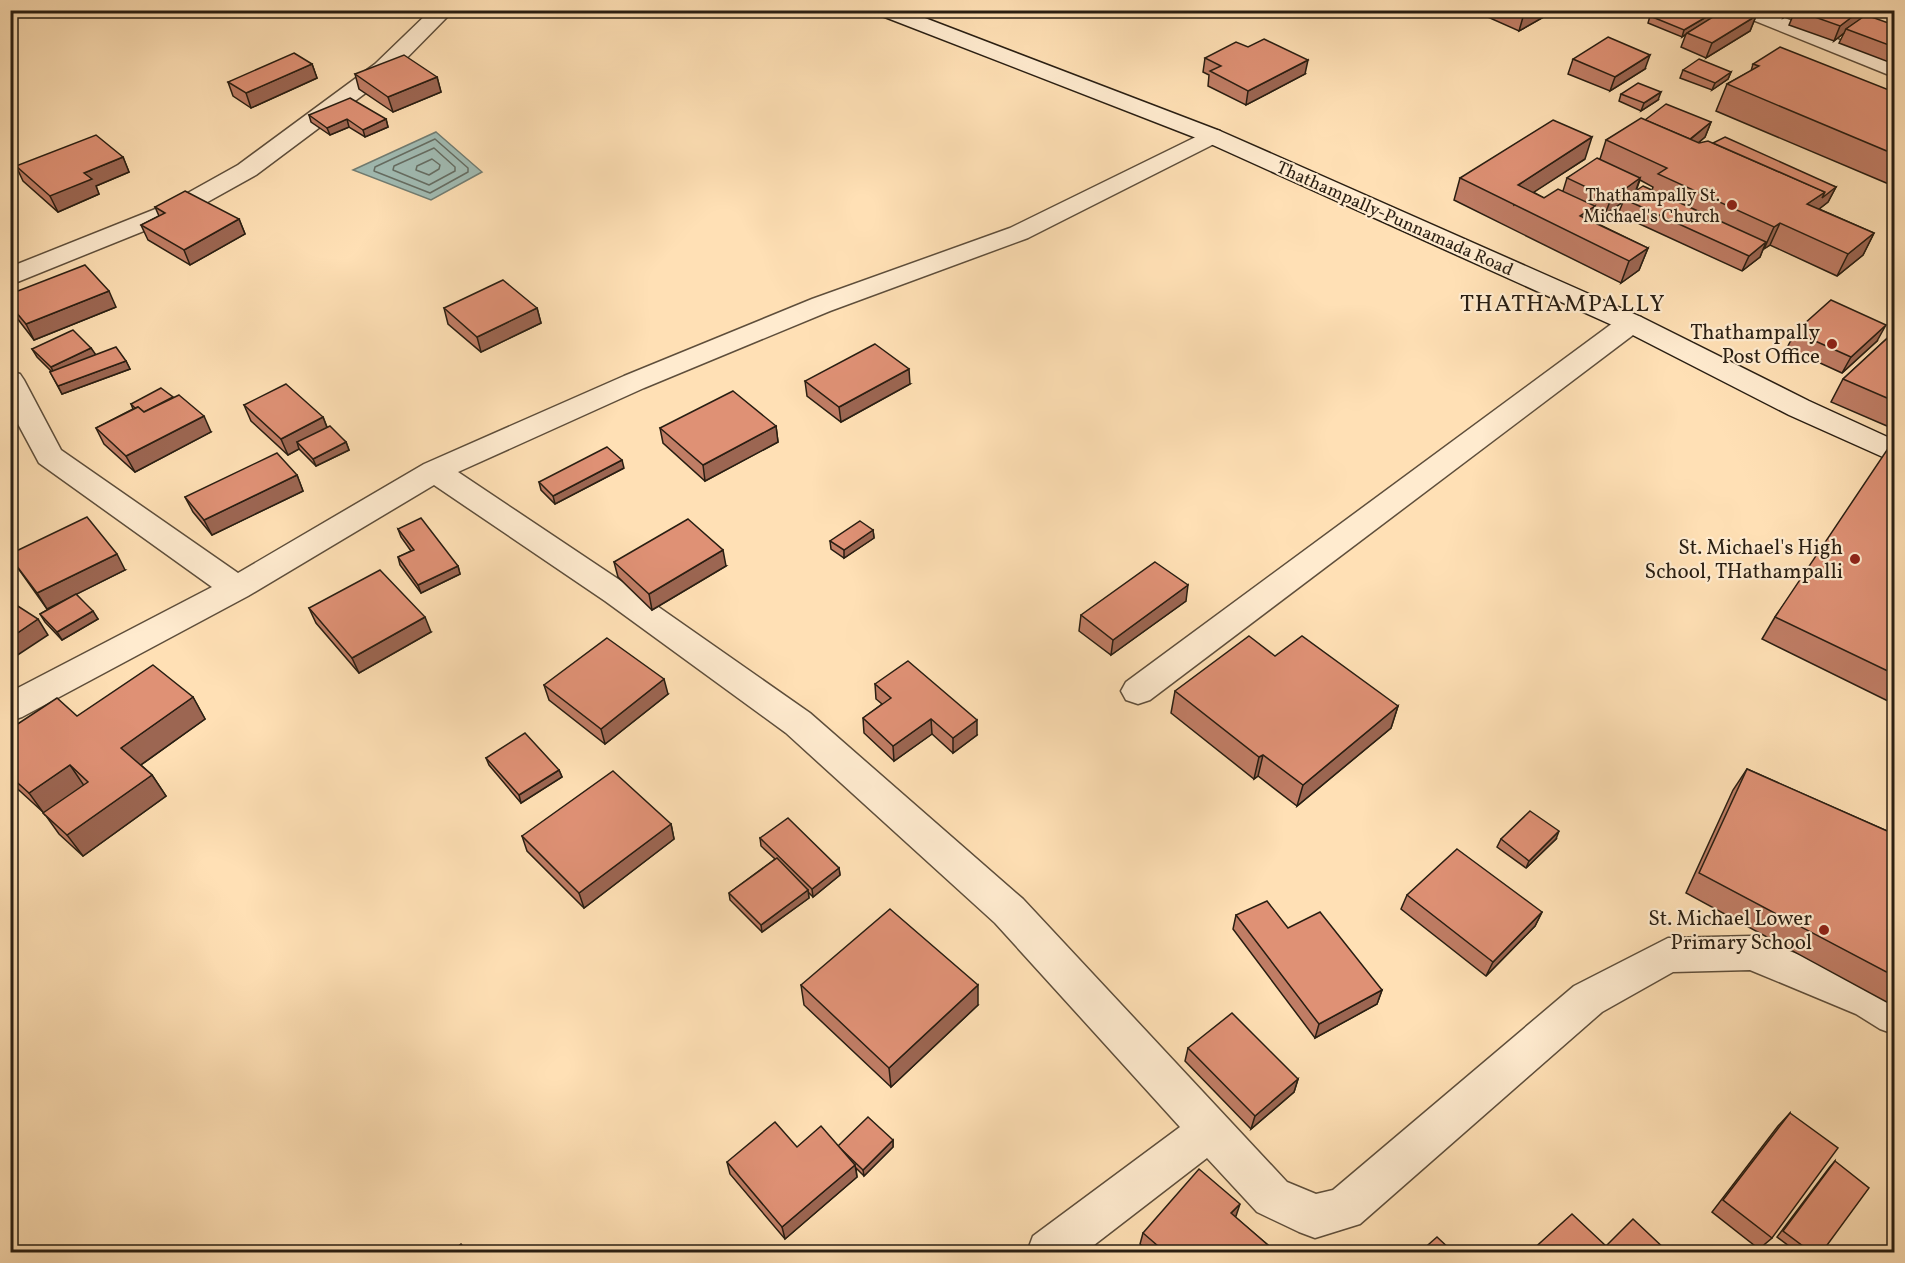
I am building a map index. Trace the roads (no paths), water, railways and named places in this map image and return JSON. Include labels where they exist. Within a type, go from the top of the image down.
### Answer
[{"type":"street","points":[[10,277],[177,209],[247,170],[383,69],[444,10]]},
{"type":"street","name":"Thathampally-Punnamada Road","points":[[884,10],[1212,136],[1631,323],[1799,408],[1894,452]]},
{"type":"street","points":[[1745,10],[1894,70]]},
{"type":"street","points":[[10,708],[237,588],[435,471],[624,387],[821,305],[1019,233],[1212,136]]},
{"type":"street","points":[[1138,691],[1631,323]]},
{"type":"street","points":[[10,380],[49,456],[237,588]]},
{"type":"street","points":[[435,471],[616,593],[798,723],[1009,911],[1272,1197],[1315,1216],[1344,1209],[1588,999],[1668,956],[1751,953],[1870,1001],[1894,1016]]},
{"type":"street","points":[[1049,1252],[1210,1130]]},
{"type":"water","points":[[436,132],[482,172],[431,200],[353,170]]},
{"type":"place","name":"Thathampally St. Michael's Church","points":[[1732,205]]},
{"type":"place","name":"Thathampally Post Office","points":[[1832,344]]},
{"type":"place","name":"St. Michael's High School, THathampalli","points":[[1855,559]]},
{"type":"place","name":"St. Michael Lower Primary School","points":[[1824,930]]},
{"type":"district","name":"THATHAMPALLY","points":[[1563,303]]}]
